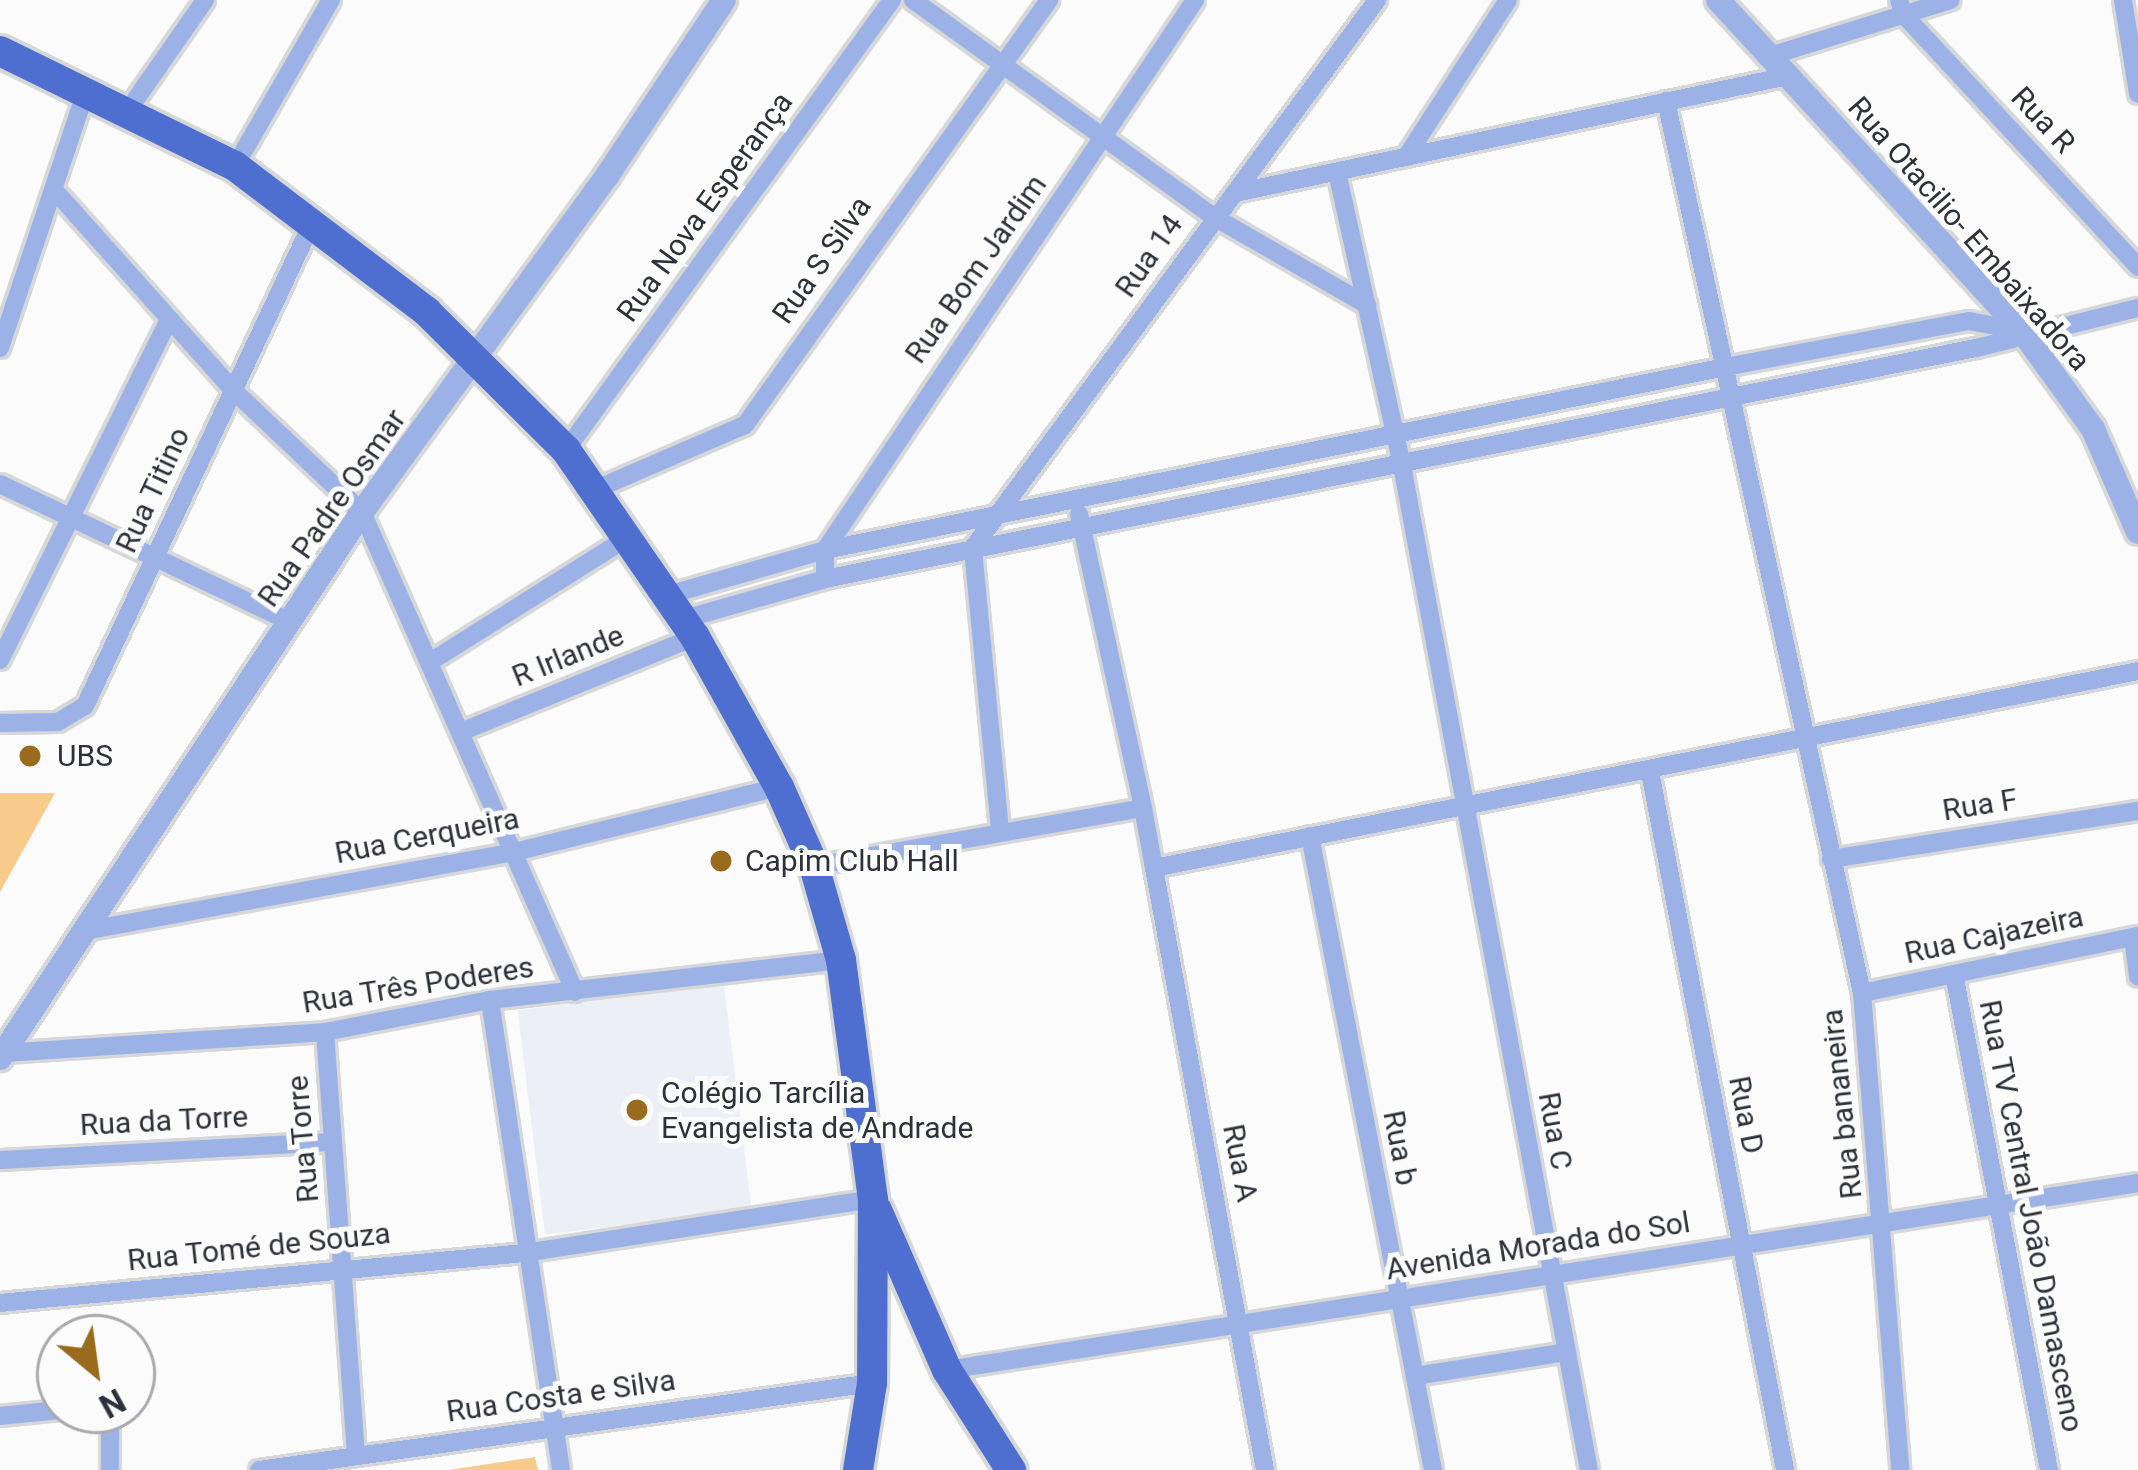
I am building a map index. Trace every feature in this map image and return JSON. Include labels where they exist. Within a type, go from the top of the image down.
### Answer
[{"type":"main road","points":[[0,51],[129,109],[235,166],[314,219],[476,358],[566,450],[682,617],[778,787],[814,866],[841,960],[872,1199],[872,1383],[858,1470]]},
{"type":"main road","points":[[872,1199],[947,1370],[1011,1470]]},
{"type":"street","points":[[129,109],[205,0]]},
{"type":"street","points":[[235,166],[331,0]]},
{"type":"street","name":"Rua Padre Osmar","points":[[2,1055],[362,512],[476,358],[724,0]]},
{"type":"street","name":"Rua Nova Esperança","points":[[566,450],[892,0]]},
{"type":"street","points":[[913,0],[1214,217],[1367,305]]},
{"type":"street","name":"Rua S Silva","points":[[594,490],[745,425],[1049,0]]},
{"type":"street","name":"Rua Bom Jardim","points":[[825,550],[1195,0]]},
{"type":"street","name":"Rua 14","points":[[973,548],[1377,0]]},
{"type":"street","points":[[1406,157],[1508,0]]},
{"type":"street","name":"Rua Otacilio- Embaixadora","points":[[1718,0],[2022,331],[2093,429],[2138,532]]},
{"type":"street","points":[[1769,56],[1902,7],[1951,0]]},
{"type":"street","points":[[2123,0],[2138,94]]},
{"type":"street","name":"Rua R","points":[[1902,7],[2138,267]]},
{"type":"street","points":[[1234,194],[1788,76]]},
{"type":"street","points":[[0,348],[56,192],[87,88]]},
{"type":"street","name":"Rua bananeira","points":[[1666,101],[1726,396],[1862,993],[1884,1222],[1900,1470]]},
{"type":"street","name":"Rua C","points":[[1336,172],[1401,460],[1589,1470]]},
{"type":"street","points":[[56,192],[234,391],[362,512],[463,731],[574,992]]},
{"type":"street","name":"Rua Titino","points":[[0,723],[58,722],[80,712],[314,219]]},
{"type":"street","points":[[682,617],[825,579],[1976,348],[2022,331],[2138,308]]},
{"type":"street","points":[[0,660],[169,319]]},
{"type":"street","points":[[682,617],[825,550],[994,520],[1720,368],[1970,321],[2022,331]]},
{"type":"street","points":[[0,484],[290,622]]},
{"type":"street","name":"Rua A","points":[[1076,502],[1154,868],[1265,1470]]},
{"type":"street","points":[[430,662],[628,538]]},
{"type":"street","points":[[973,548],[1000,830]]},
{"type":"street","points":[[825,550],[825,579]]},
{"type":"street","name":"R Irlande","points":[[463,731],[682,617]]},
{"type":"street","points":[[1154,868],[1463,802],[1650,772],[2138,670]]},
{"type":"street","name":"Rua D","points":[[1650,772],[1785,1470]]},
{"type":"street","name":"Rua Cerqueira","points":[[84,931],[514,852],[778,787]]},
{"type":"street","points":[[814,866],[1142,808]]},
{"type":"street","name":"Rua F","points":[[1832,859],[2138,811]]},
{"type":"street","name":"Rua b","points":[[1310,836],[1433,1470]]},
{"type":"street","points":[[2136,936],[2138,977]]},
{"type":"street","name":"Rua Cajazeira","points":[[1862,993],[2136,936]]},
{"type":"street","name":"Rua Três Poderes","points":[[2,1055],[325,1032],[490,1000],[841,960]]},
{"type":"street","name":"Rua TV Central João Damasceno","points":[[1954,974],[2049,1470]]},
{"type":"street","points":[[490,1000],[524,1253],[561,1470]]},
{"type":"street","name":"Rua Torre","points":[[325,1032],[356,1456]]},
{"type":"street","name":"Rua da Torre","points":[[0,1160],[332,1142]]},
{"type":"street","name":"Avenida Morada do Sol","points":[[947,1370],[2138,1183]]},
{"type":"street","name":"Rua Tomé de Souza","points":[[0,1303],[524,1253],[872,1199]]},
{"type":"street","points":[[1414,1376],[1566,1352]]},
{"type":"street","name":"Rua Costa e Silva","points":[[259,1470],[872,1383]]},
{"type":"street","points":[[0,1416],[36,1412]]},
{"type":"street","points":[[110,1434],[110,1470]]},
{"type":"shaded area","points":[[0,793],[55,793],[0,892]]},
{"type":"shaded area","name":"Colégio Tarcília Evangelista de Andrade","points":[[724,985],[752,1209],[545,1235],[518,1010]]},
{"type":"shaded area","points":[[535,1457],[538,1470],[449,1470]]},
{"type":"place","name":"UBS","points":[[30,756]]},
{"type":"place","name":"Capim Club Hall","points":[[721,861]]},
{"type":"place","name":"Colégio Tarcília Evangelista de Andrade","points":[[637,1110]]}]
